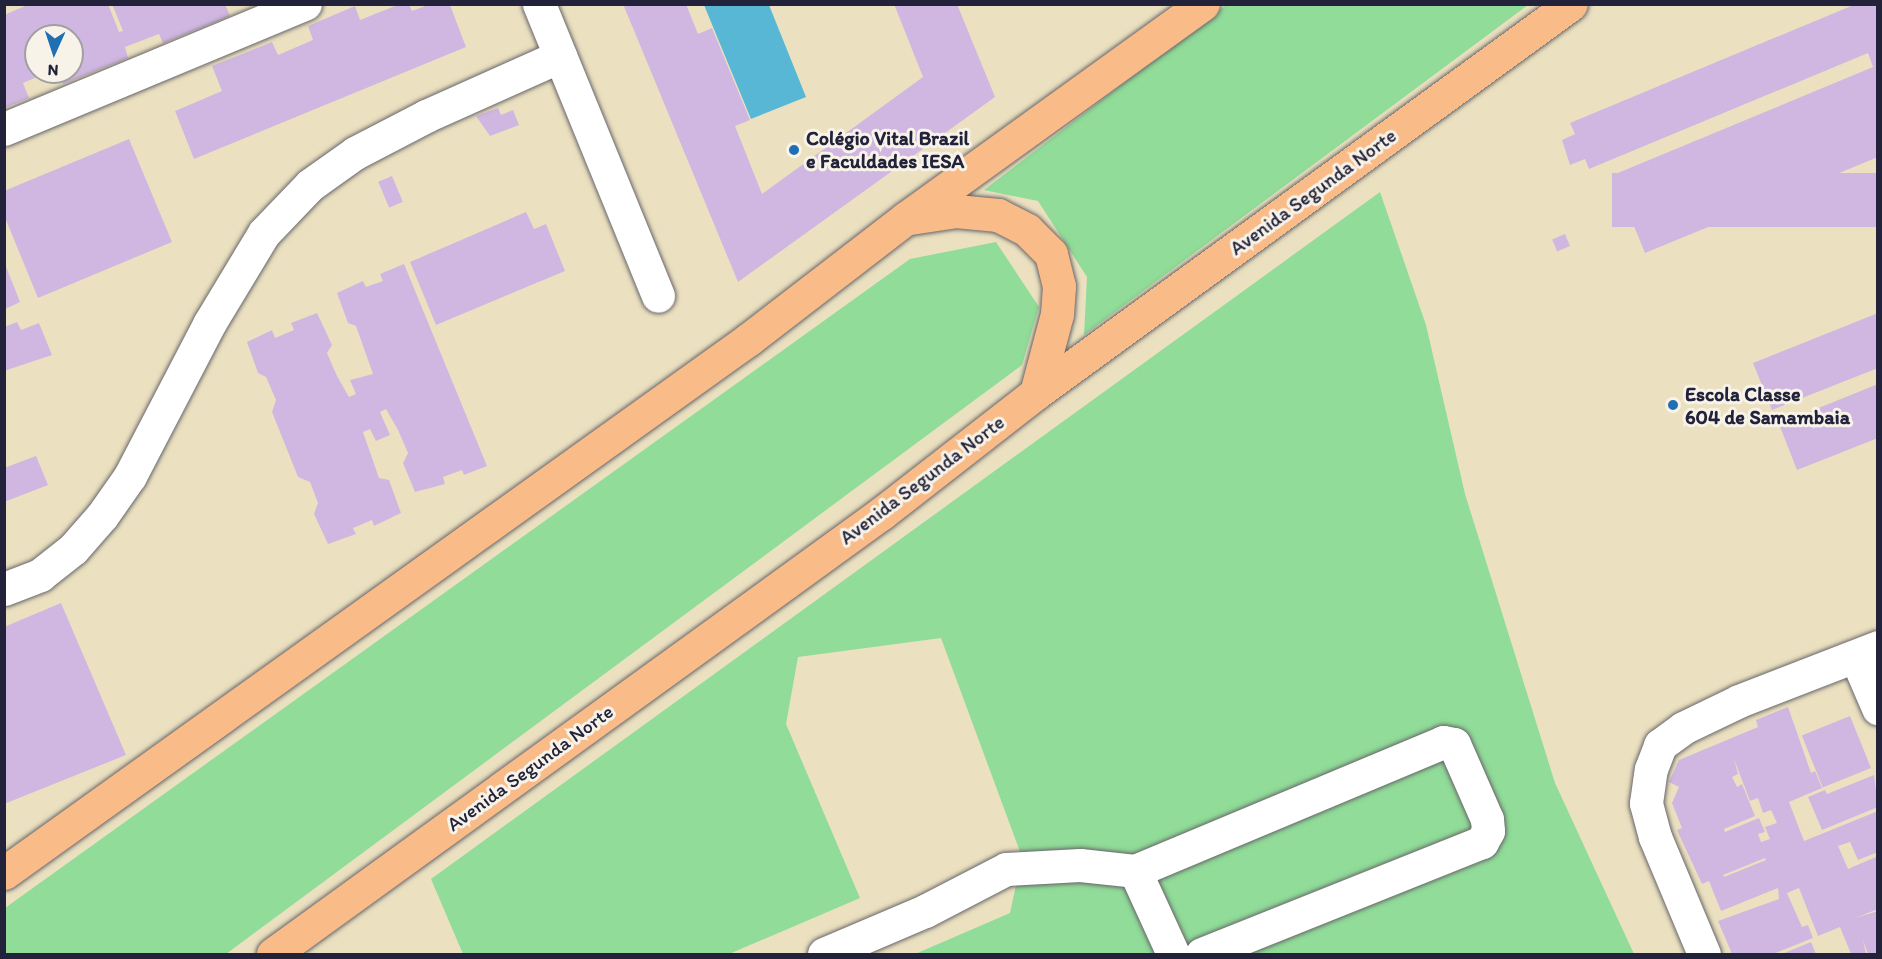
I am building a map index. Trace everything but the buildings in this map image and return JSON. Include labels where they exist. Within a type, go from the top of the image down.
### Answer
[{"type":"main road","points":[[4,873],[749,339],[906,218],[1203,4]]},
{"type":"main road","name":"Avenida Segunda Norte","points":[[273,954],[882,513],[1036,393],[1571,4]]},
{"type":"main road","points":[[906,218],[956,212],[998,215],[1027,230],[1050,254],[1059,286],[1057,314],[1036,393]]},
{"type":"street","points":[[4,129],[305,4]]},
{"type":"street","points":[[539,4],[658,296]]},
{"type":"street","points":[[4,589],[40,574],[73,549],[102,516],[130,476],[209,324],[264,233],[310,185],[354,153],[426,116],[560,56]]},
{"type":"street","points":[[1704,954],[1655,837],[1646,803],[1651,769],[1660,745],[1683,728],[1739,701],[1867,652],[1878,708]]},
{"type":"street","points":[[824,954],[925,911],[1005,869],[1080,865],[1135,871],[1443,742],[1454,744],[1487,819],[1488,831],[1482,843],[1202,954]]},
{"type":"street","points":[[1135,871],[1173,954]]},
{"type":"green space","points":[[1226,5],[1528,5],[1084,335],[1087,277],[1038,201],[984,190]]},
{"type":"green space","points":[[1380,192],[1426,325],[1465,494],[1555,783],[1634,954],[915,954],[1010,913],[1022,857],[941,638],[798,657],[786,724],[860,898],[729,954],[463,954],[431,879]]},
{"type":"green space","points":[[996,242],[1039,307],[1022,365],[226,954],[5,954],[5,908],[910,259]]},
{"type":"water","points":[[704,5],[769,5],[806,97],[751,119]]},
{"type":"place","name":"Colégio Vital Brazil e Faculdades IESA","points":[[794,150]]},
{"type":"place","name":"Escola Classe 604 de Samambaia","points":[[1673,405]]}]
